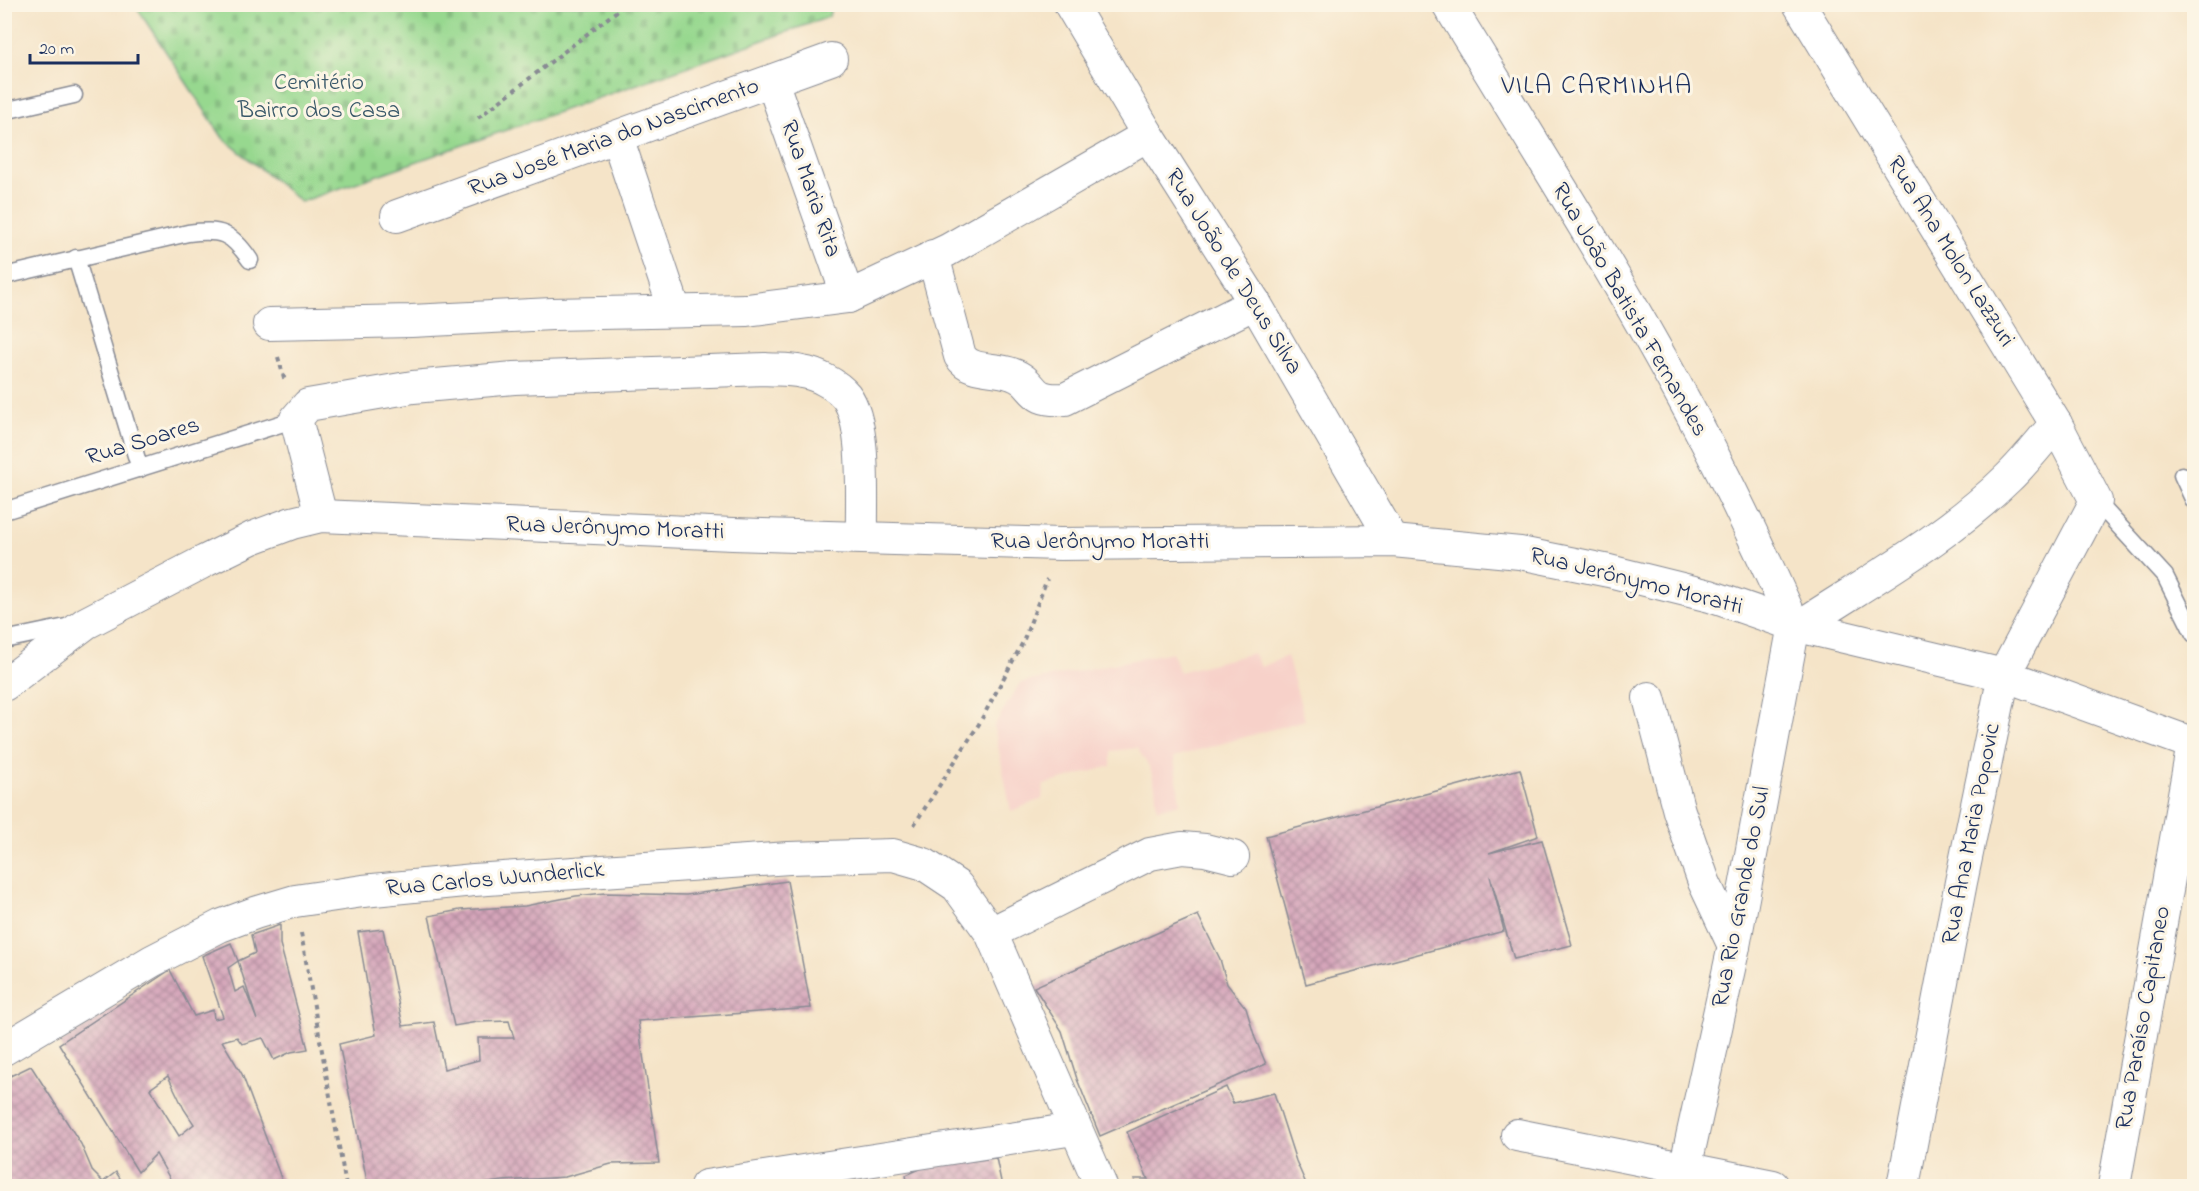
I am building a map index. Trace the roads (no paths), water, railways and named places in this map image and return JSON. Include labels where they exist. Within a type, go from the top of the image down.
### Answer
[{"type":"street","name":"Rua João de Deus Silva","points":[[1070,4],[1148,135],[1256,303],[1393,541]]},
{"type":"street","name":"Rua João Batista Fernandes","points":[[1448,4],[1624,293],[1685,401],[1797,625]]},
{"type":"street","name":"Rua Ana Molon Lazzuri","points":[[1799,4],[2056,424],[2096,501]]},
{"type":"street","name":"Rua José Maria do Nascimento","points":[[397,216],[831,59]]},
{"type":"street","name":"Rua Maria Rita","points":[[772,81],[848,297]]},
{"type":"street","points":[[269,324],[747,310],[848,297],[933,256],[1148,135]]},
{"type":"street","points":[[617,137],[675,311]]},
{"type":"street","points":[[933,256],[960,356],[965,363],[976,368],[1013,374],[1028,385],[1037,396],[1050,400],[1065,399],[1256,303]]},
{"type":"street","points":[[321,516],[296,420],[308,405],[413,387],[537,377],[765,369],[802,372],[830,382],[845,396],[857,419],[860,445],[862,537]]},
{"type":"street","points":[[1797,625],[1937,536],[2007,479],[2056,424]]},
{"type":"street","name":"Rua Ana Maria Popovic","points":[[1903,1186],[1961,882],[2004,675],[2096,501]]},
{"type":"street","name":"Rua Jerônymo Moratti","points":[[86,623],[252,538],[292,523],[321,516],[733,534],[1060,544],[1393,541],[1520,553],[1609,571],[1710,596],[1797,625],[2004,675],[2194,744]]},
{"type":"street","points":[[4,685],[86,623]]},
{"type":"street","name":"Rua Rio Grande do Sul","points":[[1685,1169],[1734,946],[1797,625]]},
{"type":"street","points":[[1649,698],[1679,810],[1704,882],[1734,946]]},
{"type":"street","name":"Rua Paraíso Capitaneo","points":[[2114,1186],[2194,744]]},
{"type":"street","points":[[991,933],[1150,854],[1182,848],[1233,856]]},
{"type":"street","name":"Rua Carlos Wunderlick","points":[[4,1049],[152,961],[220,927],[295,901],[363,891],[474,880],[789,858],[893,855],[924,864],[957,886],[978,912],[991,933],[1074,1129],[1101,1186]]},
{"type":"street","points":[[706,1186],[1074,1129]]},
{"type":"street","points":[[1518,1135],[1773,1186]]},
{"type":"lane","points":[[4,111],[74,95]]},
{"type":"lane","points":[[4,276],[188,233],[210,231],[227,234],[239,244],[250,260]]},
{"type":"lane","points":[[76,258],[140,468]]},
{"type":"lane","name":"Rua Soares","points":[[4,511],[296,420]]},
{"type":"lane","points":[[2182,475],[2194,501]]},
{"type":"lane","points":[[2096,501],[2165,576],[2194,634]]},
{"type":"lane","name":"Rua Jerônymo Moratti","points":[[4,640],[86,623]]},
{"type":"district","name":"VILA CARMINHA","points":[[1597,86]]},
{"type":"park label","name":"Cemitério Bairro dos Casa","points":[[319,97]]}]
